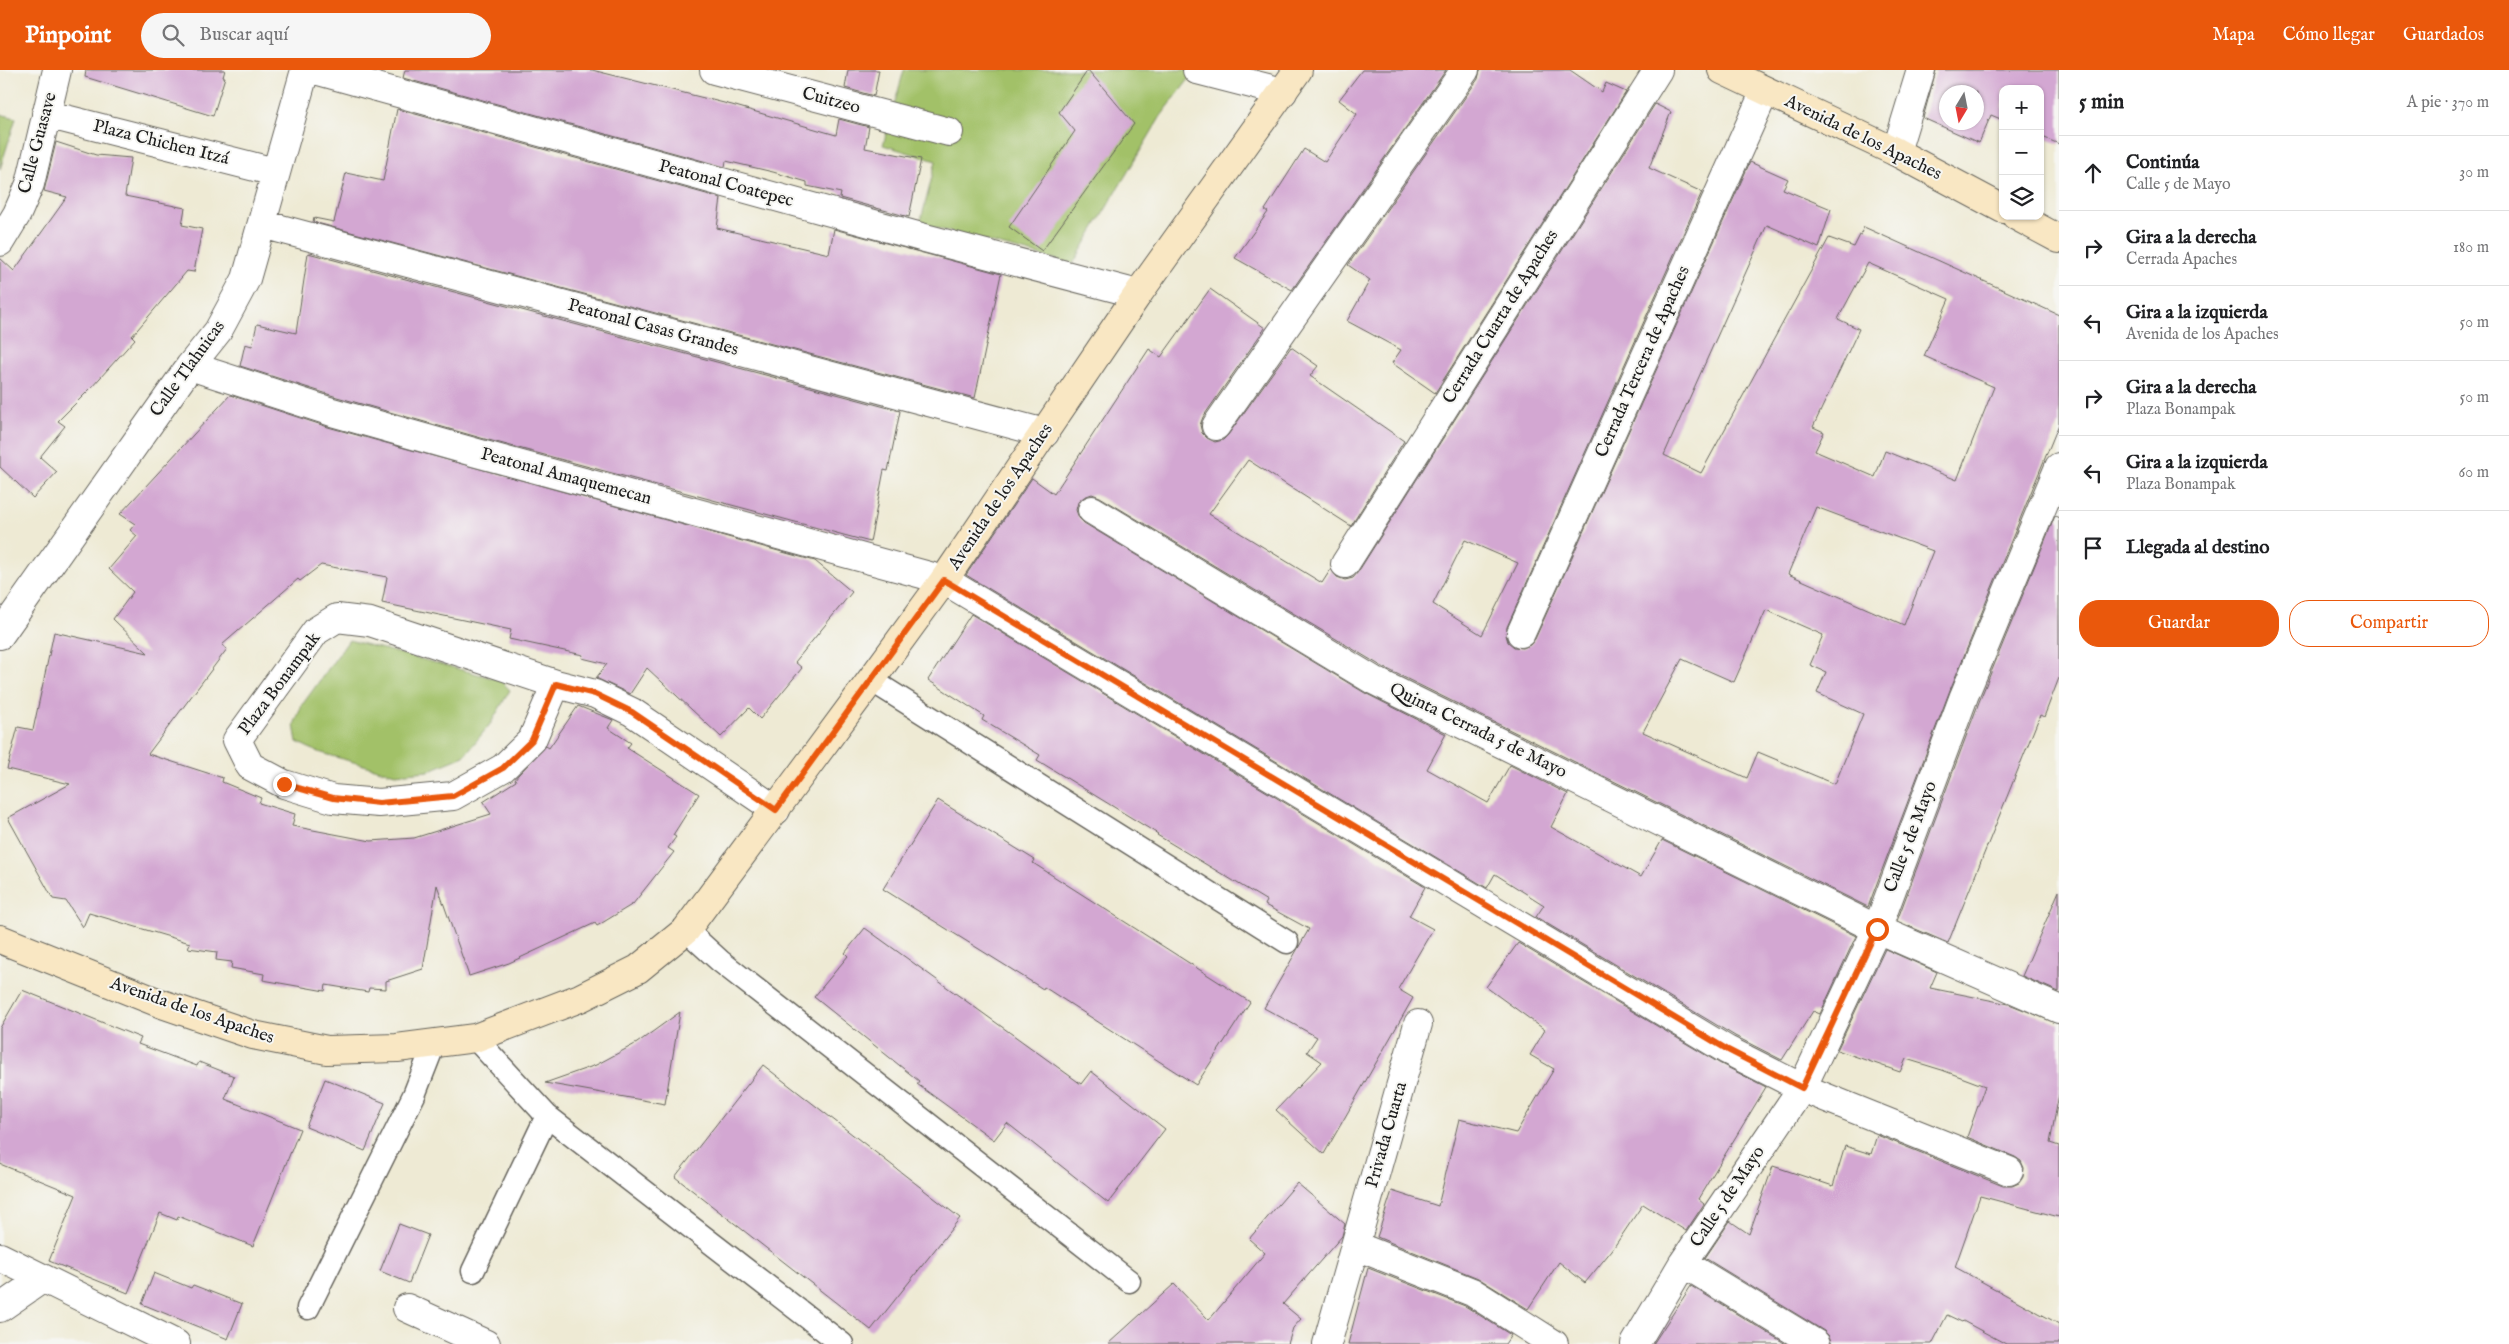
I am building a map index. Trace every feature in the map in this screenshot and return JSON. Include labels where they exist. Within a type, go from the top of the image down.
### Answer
[{"type":"street","name":"Calle Guasave","points":[[0,242],[17,214],[30,184],[57,70]]},
{"type":"street","name":"Calle Tlahuicas","points":[[0,635],[190,366],[218,331],[246,279],[305,70]]},
{"type":"street","name":"Peatonal Coatepec","points":[[314,70],[921,238],[1138,294]]},
{"type":"street","name":"Cuitzeo","points":[[714,70],[949,132]]},
{"type":"street","points":[[1197,70],[1282,92]]},
{"type":"street","name":"Avenida de los Apaches","points":[[0,939],[162,1004],[253,1035],[327,1050],[434,1044],[475,1038],[580,998],[638,969],[686,930],[776,810],[944,580],[1138,294],[1298,70]]},
{"type":"street","points":[[1216,426],[1465,70]]},
{"type":"street","name":"Cerrada Cuarta de Apaches","points":[[1345,564],[1658,70]]},
{"type":"street","name":"Avenida de los Apaches","points":[[1722,70],[1896,152],[1999,207]]},
{"type":"street","points":[[1896,152],[1921,70]]},
{"type":"street","name":"Cerrada Tercera de Apaches","points":[[1521,633],[1765,91]]},
{"type":"street","name":"Plaza Chichen Itzá","points":[[46,114],[275,172]]},
{"type":"street","points":[[2023,220],[2059,239]]},
{"type":"street","name":"Peatonal Casas Grandes","points":[[262,224],[1045,433]]},
{"type":"street","name":"Peatonal Amaquemecan","points":[[190,366],[332,412],[944,580],[1719,1045],[1802,1088],[2009,1171]]},
{"type":"street","name":"Calle 5 de Mayo","points":[[1635,1344],[1683,1263],[1802,1088],[1877,929],[1964,696],[2059,467]]},
{"type":"street","name":"Quinta Cerrada 5 de Mayo","points":[[1092,510],[1373,680],[1877,929],[2059,1009]]},
{"type":"street","name":"Plaza Bonampak","points":[[556,684],[532,740],[503,768],[453,796],[379,803],[333,798],[284,784],[250,766],[237,740],[316,632],[337,618],[370,622],[556,684],[595,694],[632,712],[776,810]]},
{"type":"street","name":"Privada Cuarta","points":[[1327,1344],[1418,1024]]},
{"type":"street","points":[[1356,1246],[1472,1292],[1554,1344]]},
{"type":"street","points":[[0,1257],[176,1344]]},
{"type":"street","points":[[1683,1263],[1816,1344]]},
{"type":"street","points":[[0,1308],[42,1279]]},
{"type":"street","points":[[407,1308],[486,1344]]},
{"type":"lane","points":[[871,680],[1287,942]]},
{"type":"lane","points":[[686,930],[720,961],[1129,1281]]},
{"type":"lane","points":[[475,1038],[547,1116],[842,1344]]},
{"type":"lane","points":[[308,1308],[414,1095],[434,1044]]},
{"type":"lane","points":[[473,1271],[547,1116]]},
{"type":"green space","points":[[904,70],[1196,70],[1161,116],[1073,264],[920,224],[936,161],[883,145]]},
{"type":"green space","points":[[0,114],[16,118],[0,169]]},
{"type":"green space","points":[[349,640],[500,680],[510,690],[491,723],[464,756],[428,771],[395,774],[315,751],[297,742],[294,725],[302,705]]},
{"type":"building","points":[[86,70],[225,70],[223,77],[225,77],[213,116],[85,77]]},
{"type":"building","points":[[405,70],[592,70],[732,105],[836,135],[839,119],[869,127],[865,148],[921,159],[909,217],[840,198],[841,193],[807,186],[807,182],[773,172],[726,161],[725,167],[403,78]]},
{"type":"building","points":[[848,70],[879,70],[874,96],[845,88]]},
{"type":"building","points":[[1088,70],[1134,124],[1042,251],[1009,227],[1075,131],[1059,112]]},
{"type":"building","points":[[1362,70],[1446,70],[1292,290],[1235,258],[1268,212],[1265,210],[1304,149],[1325,162],[1357,114],[1339,100]]},
{"type":"building","points":[[1480,70],[1570,70],[1602,92],[1606,83],[1626,92],[1435,393],[1392,363],[1401,350],[1347,321],[1370,280],[1348,265],[1478,79]]},
{"type":"building","points":[[1936,70],[2059,70],[2059,144],[2044,138],[2044,85],[1999,85],[1999,118],[1991,115],[1979,143],[1950,130],[1984,130],[1984,85],[1939,85],[1939,125],[1923,118]]},
{"type":"building","points":[[1655,104],[1671,112],[1649,168],[1702,192],[1507,627],[1506,635],[1508,642],[1514,647],[1523,648],[1530,645],[1535,639],[1750,162],[1788,179],[1783,189],[1831,209],[1819,248],[1767,225],[1664,455],[1701,473],[1829,238],[1854,247],[1864,227],[2059,315],[2059,424],[1950,690],[1868,907],[1381,666],[1100,497],[1092,494],[1078,502],[1076,510],[1079,518],[1084,523],[1365,693],[1446,734],[1427,769],[1488,803],[1510,765],[1568,794],[1551,827],[1641,877],[1662,840],[1856,936],[1820,1014],[1813,1011],[1782,1060],[1735,1036],[1536,917],[1544,905],[1495,874],[1487,888],[966,575],[1032,478],[1054,494],[1149,349],[1161,357],[1210,289],[1265,328],[1203,417],[1200,425],[1202,433],[1207,438],[1215,442],[1223,440],[1228,435],[1291,347],[1318,366],[1310,376],[1404,441],[1351,526],[1248,460],[1209,514],[1322,583],[1331,569],[1337,577],[1345,580],[1353,578]],"holes":[[[1868,263],[1949,299],[1924,356],[1994,387],[1957,480],[1885,451],[1875,477],[1815,451],[1824,432],[1813,427],[1859,329],[1838,319]],[[1816,507],[1933,551],[1904,625],[1788,574]],[[1465,540],[1518,563],[1482,635],[1433,604]],[[1766,610],[1823,635],[1810,665],[1826,672],[1817,693],[1863,714],[1835,784],[1758,752],[1747,778],[1643,732],[1682,659],[1734,682]]]},
{"type":"building","points":[[397,109],[721,198],[717,228],[829,254],[834,229],[1001,274],[975,398],[313,222],[314,218],[334,222],[346,173],[383,181]]},
{"type":"building","points":[[56,142],[96,155],[131,158],[125,196],[185,208],[182,225],[202,229],[194,272],[187,271],[132,336],[135,339],[58,421],[65,426],[40,457],[57,472],[33,498],[0,467],[0,258],[14,271],[67,197],[44,191]]},
{"type":"building","points":[[308,253],[900,411],[888,471],[884,470],[870,542],[481,438],[337,397],[240,366],[245,344],[252,346],[257,324],[296,333]]},
{"type":"building","points":[[230,395],[328,427],[815,561],[852,592],[795,662],[802,668],[760,719],[749,708],[721,737],[647,668],[630,694],[596,678],[607,664],[582,658],[583,655],[509,639],[511,630],[382,603],[387,577],[321,565],[300,581],[298,579],[222,645],[227,649],[148,754],[223,778],[222,782],[261,798],[259,803],[295,814],[292,826],[371,841],[414,838],[491,814],[483,802],[516,781],[515,779],[518,775],[546,746],[549,748],[578,706],[613,720],[608,728],[631,743],[627,748],[699,794],[673,835],[676,837],[668,848],[674,852],[633,904],[597,926],[595,923],[509,963],[469,976],[437,885],[423,969],[386,981],[386,989],[369,988],[368,992],[326,985],[325,991],[263,980],[264,974],[231,968],[232,962],[216,960],[217,952],[188,948],[190,943],[89,913],[83,927],[66,901],[53,899],[8,818],[70,784],[7,769],[18,727],[33,730],[54,632],[148,653],[113,619],[133,592],[109,569],[137,536],[130,530],[135,524],[120,514]]},
{"type":"building","points":[[2055,516],[2059,518],[2059,678],[2044,717],[2040,715],[1948,943],[1897,921],[1979,702]]},
{"type":"building","points":[[971,614],[1425,887],[1409,916],[1433,929],[1398,989],[1413,998],[1324,1154],[1276,1110],[1322,1062],[1307,1052],[1317,1037],[1264,1008],[1309,929],[1265,905],[1267,901],[1037,760],[1040,755],[982,720],[984,716],[928,680]]},
{"type":"building","points":[[938,800],[1035,860],[1033,863],[1250,1002],[1196,1085],[1044,987],[1043,989],[883,889]]},
{"type":"building","points":[[2059,891],[2059,992],[2022,976]]},
{"type":"building","points":[[865,928],[1081,1084],[1091,1071],[1165,1129],[1108,1203],[1007,1123],[994,1140],[917,1084],[919,1081],[814,997],[848,956],[845,953]]},
{"type":"building","points":[[1518,943],[1719,1063],[1766,1087],[1698,1199],[1704,1204],[1686,1231],[1643,1204],[1612,1250],[1585,1283],[1559,1262],[1528,1309],[1478,1278],[1377,1237],[1392,1191],[1438,1206],[1459,1119],[1516,1133],[1554,1069],[1530,1055],[1545,1030],[1486,987]]},
{"type":"building","points":[[1885,949],[1937,972],[1930,988],[2009,1004],[2059,1024],[2059,1094],[2050,1143],[2059,1146],[2059,1217],[1980,1196],[1955,1267],[2059,1324],[2059,1344],[2006,1344],[1963,1321],[1947,1315],[1932,1344],[1832,1344],[1829,1336],[1824,1331],[1705,1258],[1730,1221],[1749,1234],[1773,1166],[1833,1186],[1845,1146],[1871,1154],[1877,1135],[2003,1186],[2012,1186],[2019,1183],[2023,1177],[2024,1168],[2021,1161],[1967,1137],[1985,1086],[1906,1059],[1900,1072],[1837,1050]]},
{"type":"building","points":[[22,990],[141,1038],[138,1044],[197,1066],[199,1062],[234,1076],[225,1099],[300,1129],[253,1246],[178,1216],[177,1220],[160,1213],[128,1293],[49,1261],[76,1195],[0,1164],[0,1028]]},
{"type":"building","points":[[680,1012],[665,1104],[545,1083],[596,1065],[637,1043]]},
{"type":"building","points":[[763,1065],[960,1218],[871,1330],[675,1177]]},
{"type":"building","points":[[325,1079],[385,1103],[365,1151],[306,1127]]},
{"type":"building","points":[[1297,1183],[1345,1224],[1342,1236],[1283,1304],[1301,1319],[1293,1328],[1288,1344],[1108,1344],[1174,1284],[1209,1320],[1265,1253],[1249,1239]]},
{"type":"building","points":[[399,1224],[428,1235],[409,1283],[380,1271]]},
{"type":"building","points":[[1368,1268],[1465,1306],[1511,1335],[1505,1344],[1348,1344]]},
{"type":"building","points":[[154,1273],[191,1288],[193,1285],[242,1304],[228,1339],[142,1304]]},
{"type":"building","points":[[1691,1286],[1786,1344],[1653,1344]]},
{"type":"route","points":[[284,784],[333,798],[379,803],[453,796],[503,768],[532,740],[556,684],[595,694],[632,712],[776,810],[944,580],[1728,1050],[1802,1088],[1877,929]]}]
